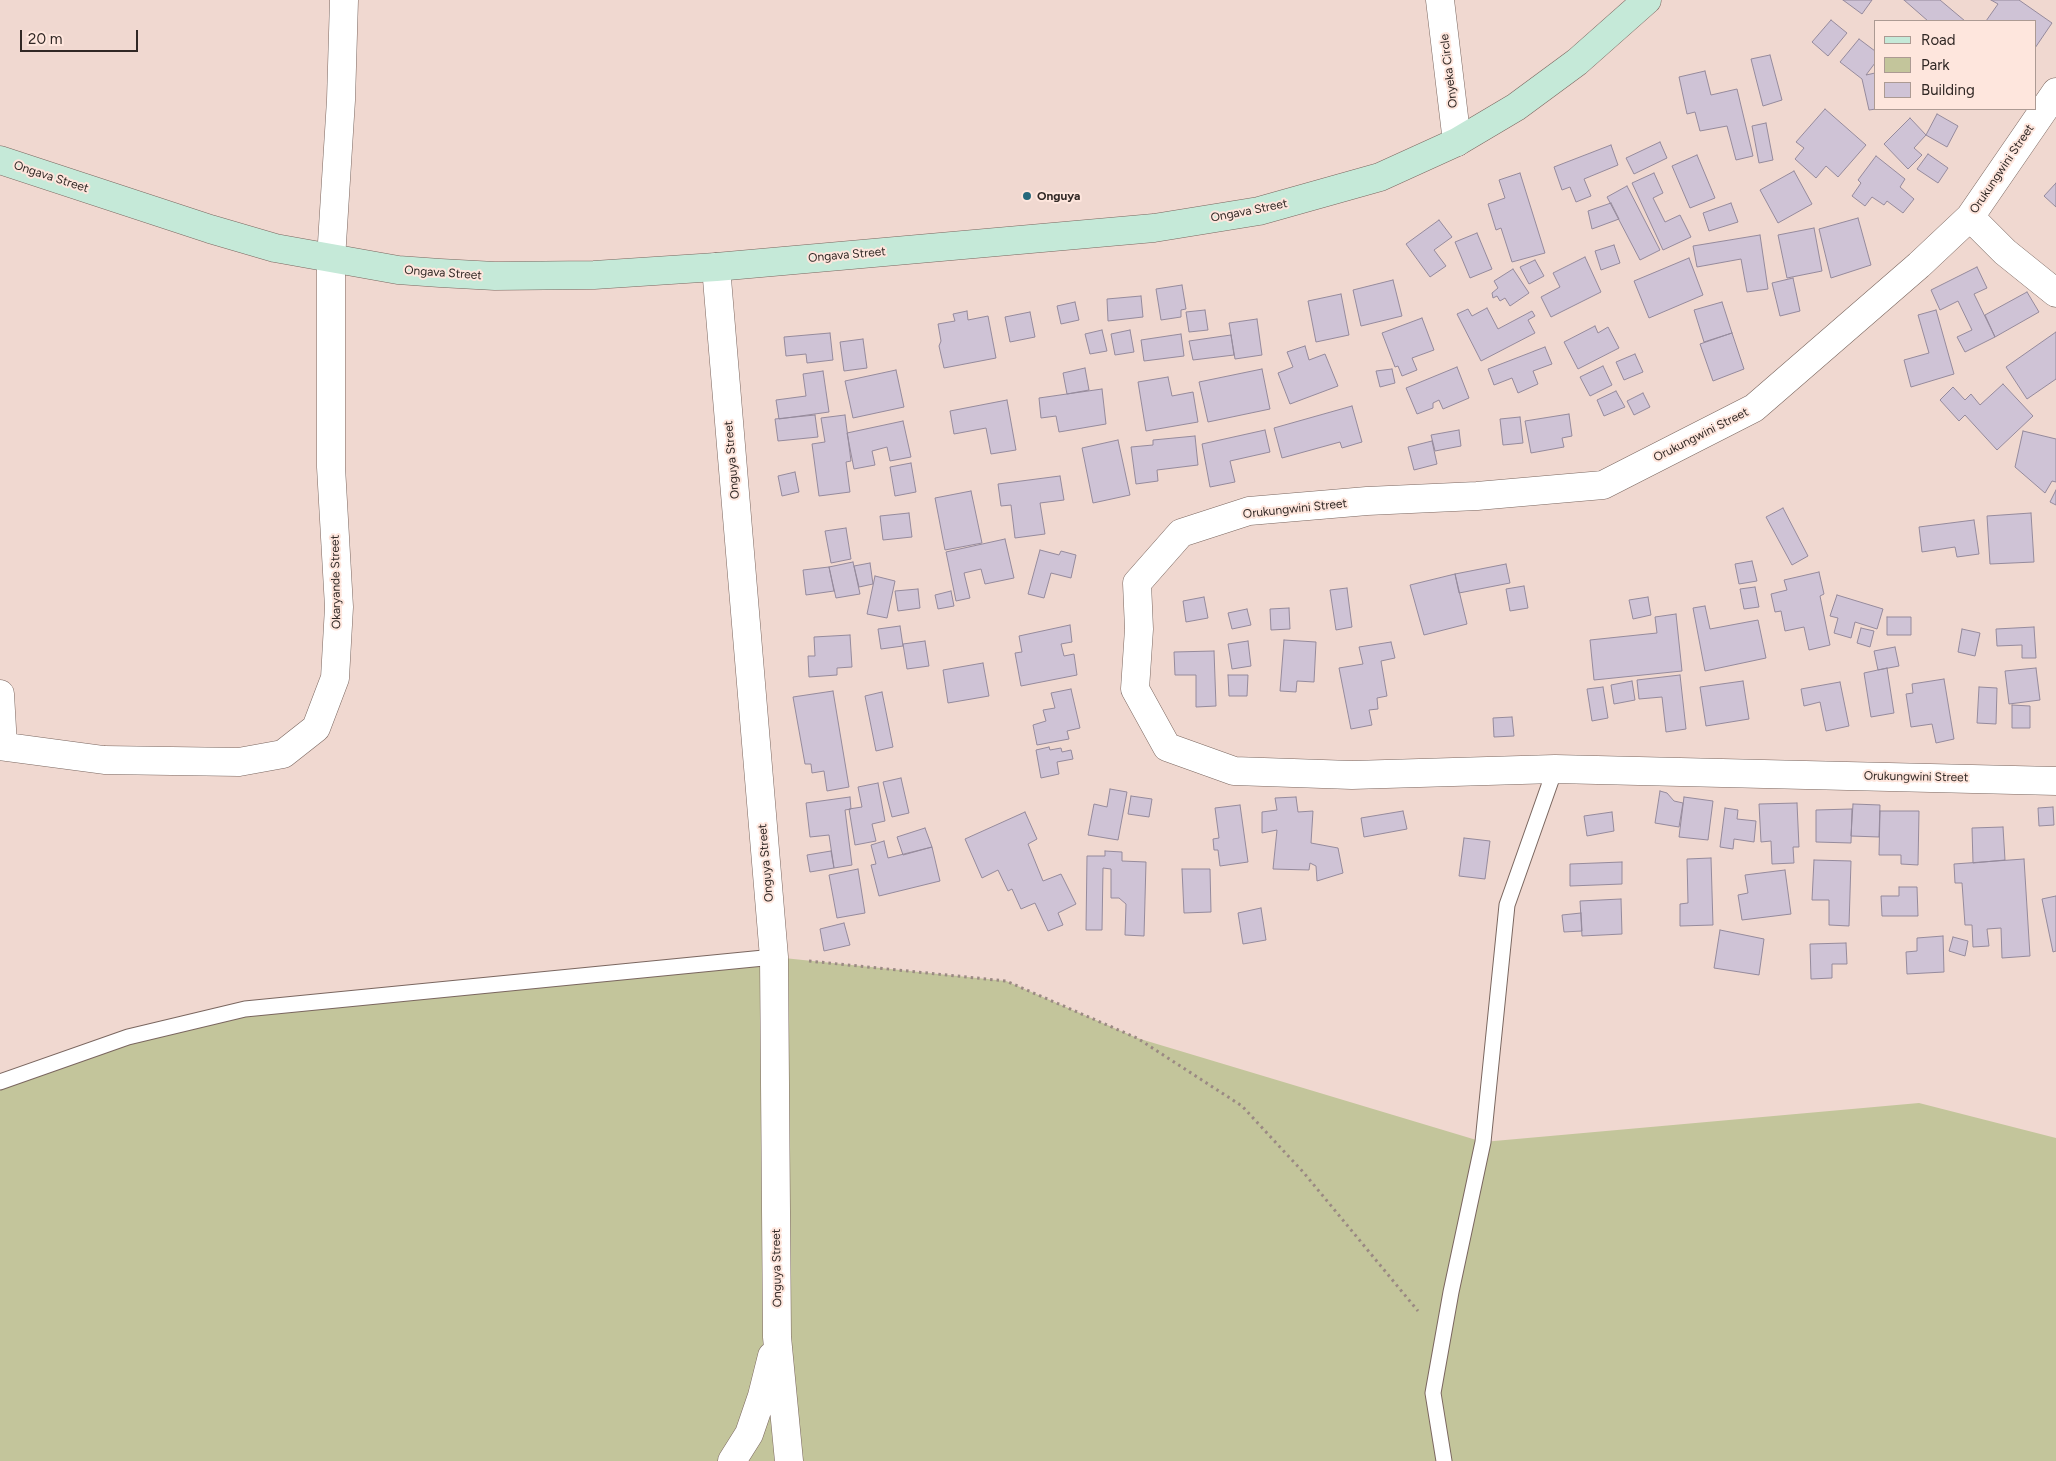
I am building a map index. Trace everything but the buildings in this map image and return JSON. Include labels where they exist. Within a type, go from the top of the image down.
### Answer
[{"type":"street","name":"Okaryande Street","points":[[0,694],[2,746],[104,760],[239,762],[283,754],[316,728],[335,678],[339,607],[331,467],[331,259],[341,100],[344,0]]},
{"type":"street","name":"Onyeka Circle","points":[[1440,0],[1457,142]]},
{"type":"street","name":"Ongava Street","points":[[0,160],[210,229],[275,248],[398,270],[495,276],[594,275],[716,267],[1154,228],[1259,211],[1380,177],[1457,142],[1516,107],[1576,62],[1648,0]]},
{"type":"street","name":"Orukungwini Street","points":[[2056,92],[1970,217],[1920,265],[1754,408],[1603,485],[1477,496],[1367,501],[1249,511],[1181,533],[1137,583],[1139,629],[1136,689],[1167,748],[1234,771],[1352,775],[1555,769],[2056,781]]},
{"type":"street","points":[[1970,217],[2005,252],[2056,293]]},
{"type":"street","name":"Onguya Street","points":[[716,267],[774,957],[777,1337],[788,1461]]},
{"type":"street","points":[[732,1461],[749,1434],[762,1396],[777,1337]]},
{"type":"lane","points":[[1444,1461],[1433,1393],[1442,1340],[1483,1142],[1507,905],[1555,769]]},
{"type":"lane","points":[[0,1082],[128,1037],[245,1009],[774,957]]},
{"type":"path","points":[[774,957],[1006,981],[1137,1038],[1242,1106],[1304,1173],[1442,1340]]},
{"type":"green space","points":[[774,957],[1006,981],[1137,1038],[1483,1142],[1919,1103],[2056,1138],[2056,1461],[0,1461],[0,1082],[245,1009]]},
{"type":"place","name":"Onguya","points":[[1027,196]]}]
